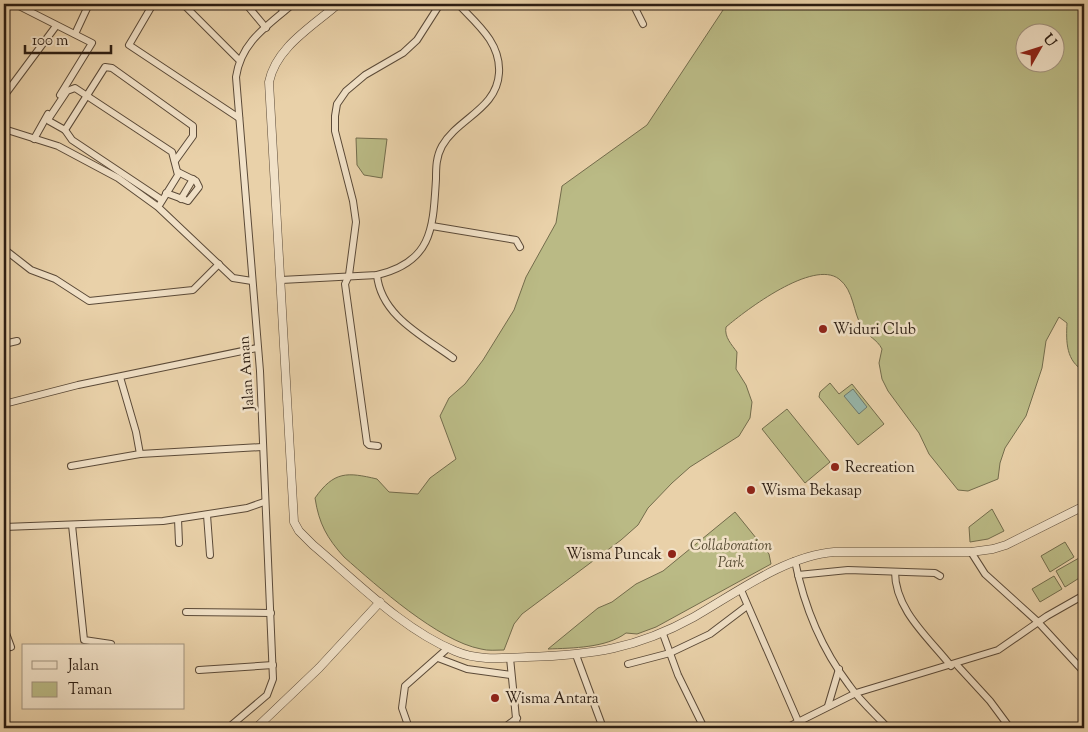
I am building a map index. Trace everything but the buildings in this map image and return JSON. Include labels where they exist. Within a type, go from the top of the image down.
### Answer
[{"type":"street","points":[[75,34],[89,4]]},
{"type":"street","points":[[141,4],[152,6],[129,44],[130,46],[240,118]]},
{"type":"street","points":[[183,4],[239,60]]},
{"type":"street","points":[[246,4],[266,28]]},
{"type":"street","points":[[278,4],[284,11]]},
{"type":"street","name":"Jalan Aman","points":[[228,728],[267,695],[272,688],[273,665],[257,348],[236,77],[239,60],[246,46],[293,4]]},
{"type":"street","points":[[338,4],[290,45],[276,62],[271,72],[269,94],[294,522],[299,532],[313,545],[380,602],[414,627],[448,648],[472,656],[510,658],[576,655],[632,644],[663,634],[795,561],[834,552],[971,552],[1006,545],[1084,506]]},
{"type":"street","points":[[378,446],[367,443],[349,323],[345,284],[356,222],[336,131],[335,116],[338,104],[354,84],[403,53],[417,40],[440,4]]},
{"type":"street","points":[[281,280],[348,275],[377,275],[390,272],[411,261],[429,238],[432,226],[436,159],[441,147],[447,138],[490,99],[497,86],[499,75],[499,65],[492,42],[458,4]]},
{"type":"street","points":[[633,4],[644,24]]},
{"type":"street","points":[[19,6],[91,42],[92,46],[34,138]]},
{"type":"street","points":[[4,96],[56,26]]},
{"type":"street","points":[[64,130],[103,68],[109,67],[191,124],[194,128],[193,136],[174,161]]},
{"type":"street","points":[[162,200],[72,140],[64,130],[52,123],[49,118],[70,89],[74,88],[87,95],[172,152],[178,172],[193,179],[181,199],[166,193]]},
{"type":"street","points":[[4,129],[58,146],[118,178],[158,207],[233,278],[252,281]]},
{"type":"street","points":[[158,207],[178,172]]},
{"type":"street","points":[[432,226],[516,240],[520,247]]},
{"type":"street","points":[[4,249],[31,270],[56,279],[89,301],[193,290],[219,264]]},
{"type":"street","points":[[377,275],[381,294],[392,312],[453,358]]},
{"type":"street","points":[[4,344],[17,341]]},
{"type":"street","points":[[4,404],[257,348]]},
{"type":"street","points":[[120,377],[136,432],[140,454]]},
{"type":"street","points":[[72,466],[140,454],[262,447]]},
{"type":"street","points":[[4,527],[178,519],[247,508],[264,502]]},
{"type":"street","points":[[206,515],[210,555]]},
{"type":"street","points":[[178,519],[179,543]]},
{"type":"street","points":[[72,525],[84,640],[111,644]]},
{"type":"street","points":[[971,552],[985,574],[1038,622],[1084,672]]},
{"type":"street","points":[[795,561],[806,608],[815,628],[856,694],[888,728]]},
{"type":"street","points":[[798,575],[848,570],[935,573],[940,576]]},
{"type":"street","points":[[895,572],[895,582],[910,616],[953,665],[990,701],[1010,728]]},
{"type":"street","points":[[742,590],[747,606],[798,721]]},
{"type":"street","points":[[786,728],[856,694],[998,650],[1038,622],[1084,595]]},
{"type":"street","points":[[259,727],[325,661],[380,602]]},
{"type":"street","points":[[628,664],[670,654],[710,634],[747,606]]},
{"type":"street","points":[[186,612],[271,613]]},
{"type":"street","points":[[4,628],[11,647]]},
{"type":"street","points":[[663,634],[670,654],[704,728]]},
{"type":"street","points":[[409,728],[402,708],[405,686],[448,648]]},
{"type":"street","points":[[576,655],[603,728]]},
{"type":"street","points":[[438,658],[467,669],[511,675]]},
{"type":"street","points":[[510,658],[517,728]]},
{"type":"street","points":[[199,670],[273,665]]},
{"type":"street","points":[[828,706],[839,669]]},
{"type":"street","points":[[504,728],[517,718]]},
{"type":"green space","points":[[727,4],[775,4],[783,6],[788,4],[1084,4],[1084,371],[1078,367],[1070,356],[1067,344],[1067,323],[1059,317],[1046,341],[1042,368],[1026,416],[1005,448],[1000,463],[998,479],[968,491],[958,490],[929,454],[919,433],[888,391],[882,379],[879,363],[882,349],[862,327],[848,289],[839,279],[828,275],[813,276],[797,281],[764,299],[726,327],[727,337],[737,352],[736,369],[746,385],[752,402],[750,418],[739,436],[690,467],[648,508],[638,525],[621,540],[522,614],[514,624],[504,650],[484,650],[464,644],[427,624],[409,611],[344,557],[325,530],[319,516],[315,498],[335,478],[349,475],[377,479],[389,492],[418,494],[430,478],[456,459],[440,416],[449,398],[465,384],[483,360],[514,310],[526,277],[556,223],[562,186],[647,125]]},
{"type":"green space","points":[[356,138],[387,139],[382,178],[364,175],[357,165]]},
{"type":"green space","points":[[830,383],[839,394],[852,384],[884,424],[858,445],[819,397],[820,392]]},
{"type":"green space","points":[[787,409],[830,462],[805,483],[762,429]]},
{"type":"green space","points":[[992,509],[1004,531],[988,539],[970,542],[969,527]]},
{"type":"green space","name":"Collaboration Park","points":[[735,512],[769,554],[771,564],[656,627],[637,634],[626,633],[609,642],[548,649],[598,608],[612,602],[636,584],[663,571]]},
{"type":"green space","points":[[1065,542],[1074,557],[1050,572],[1041,556]]},
{"type":"green space","points":[[1079,558],[1084,567],[1084,575],[1065,587],[1056,571]]},
{"type":"green space","points":[[1054,576],[1062,589],[1040,602],[1032,589]]},
{"type":"water","points":[[853,389],[867,407],[859,414],[844,396]]},
{"type":"place","name":"Widuri Club","points":[[823,329]]},
{"type":"place","name":"Recreation","points":[[835,467]]},
{"type":"place","name":"Wisma Bekasap","points":[[751,490]]},
{"type":"place","name":"Wisma Puncak","points":[[672,554]]},
{"type":"place","name":"Wisma Antara","points":[[495,698]]}]
